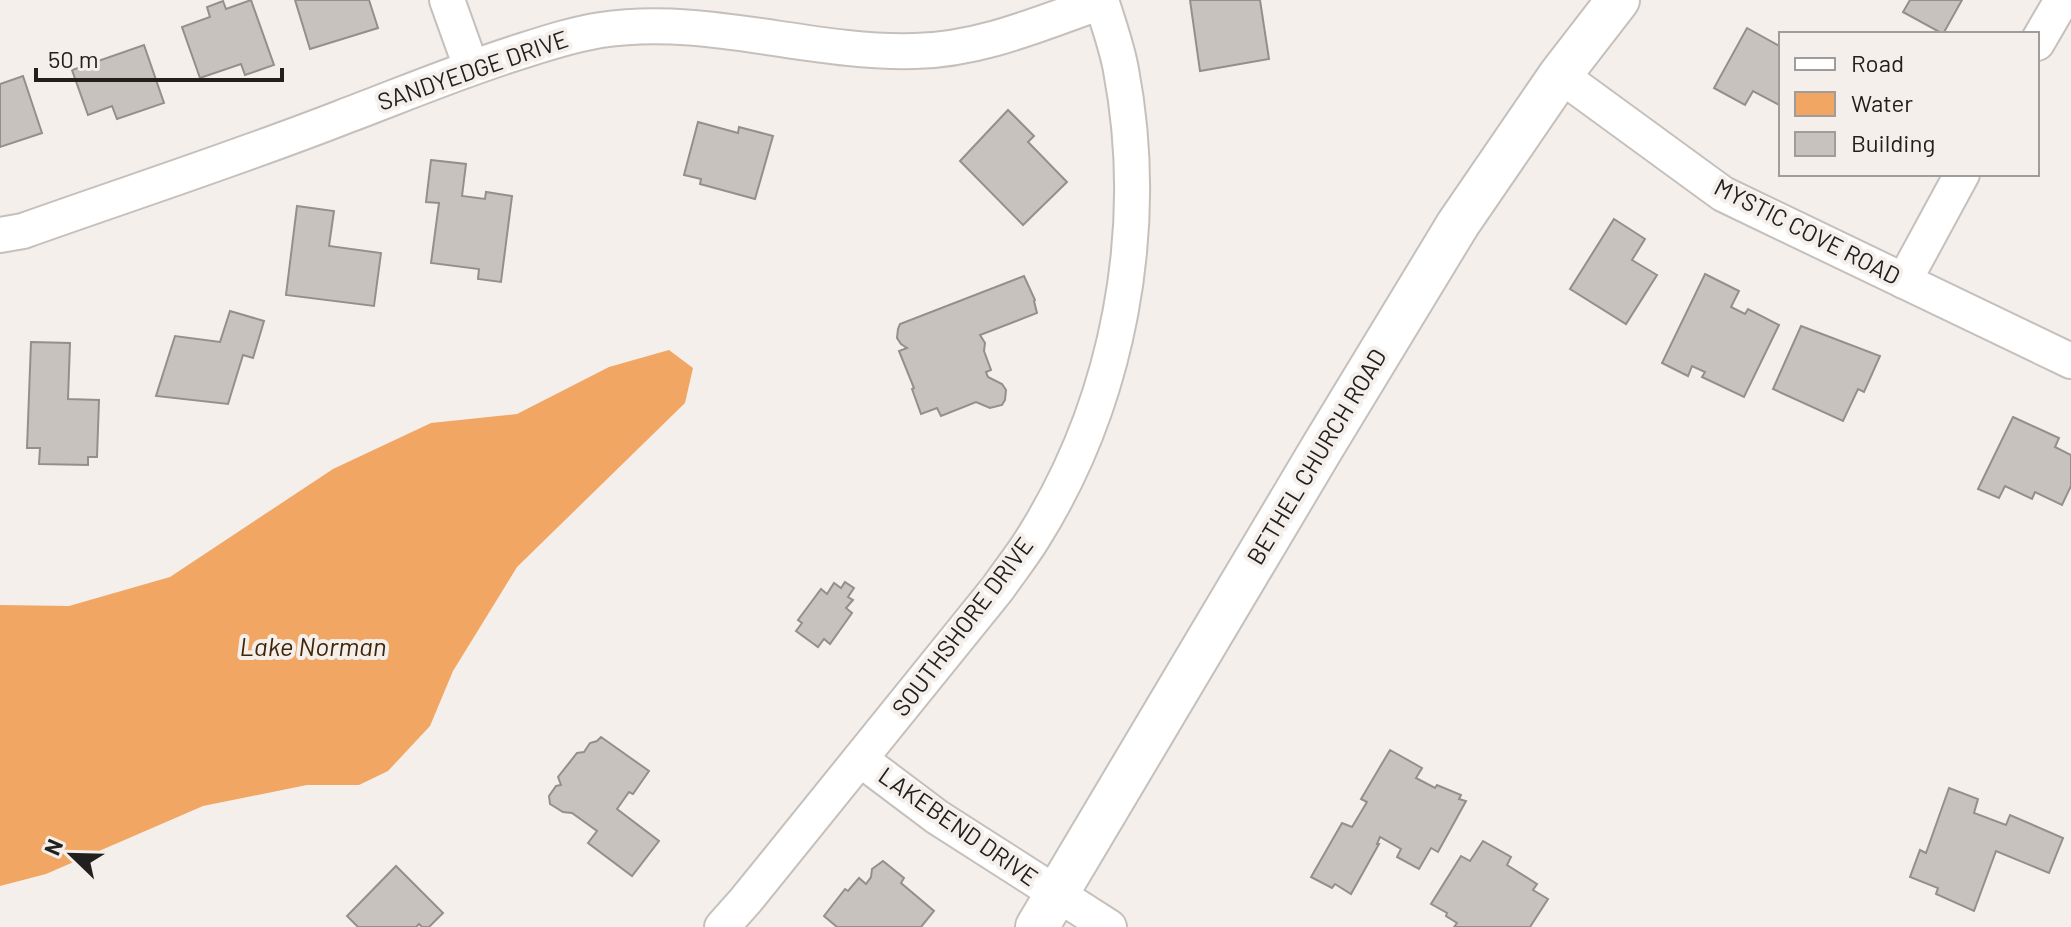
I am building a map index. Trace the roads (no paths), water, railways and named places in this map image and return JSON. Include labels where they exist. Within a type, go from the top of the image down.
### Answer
[{"type":"street","points":[[447,0],[471,67]]},
{"type":"street","name":"BETHEL CHURCH ROAD","points":[[1047,911],[1450,237],[1560,75],[1618,0]]},
{"type":"street","points":[[2039,40],[2062,0]]},
{"type":"street","name":"SANDYEDGE DRIVE","points":[[0,235],[38,226],[340,118],[471,67],[597,31],[636,25],[682,27],[872,50],[915,51],[952,48],[998,38],[1101,1]]},
{"type":"street","name":"SOUTHSHORE DRIVE","points":[[722,927],[998,588],[1033,538],[1061,488],[1090,423],[1113,350],[1126,277],[1133,207],[1131,140],[1121,68],[1101,1]]},
{"type":"street","name":"MYSTIC COVE ROAD","points":[[1560,75],[1723,194],[2071,361]]},
{"type":"street","points":[[1904,281],[1961,176]]},
{"type":"street","name":"LAKEBEND DRIVE","points":[[860,759],[937,817],[1047,911],[1109,927]]},
{"type":"water","name":"Lake Norman","points":[[669,350],[693,368],[685,403],[517,567],[453,671],[430,726],[388,771],[359,785],[307,785],[203,806],[46,874],[0,886],[0,605],[69,606],[170,577],[333,469],[431,423],[517,414],[609,367]]}]
